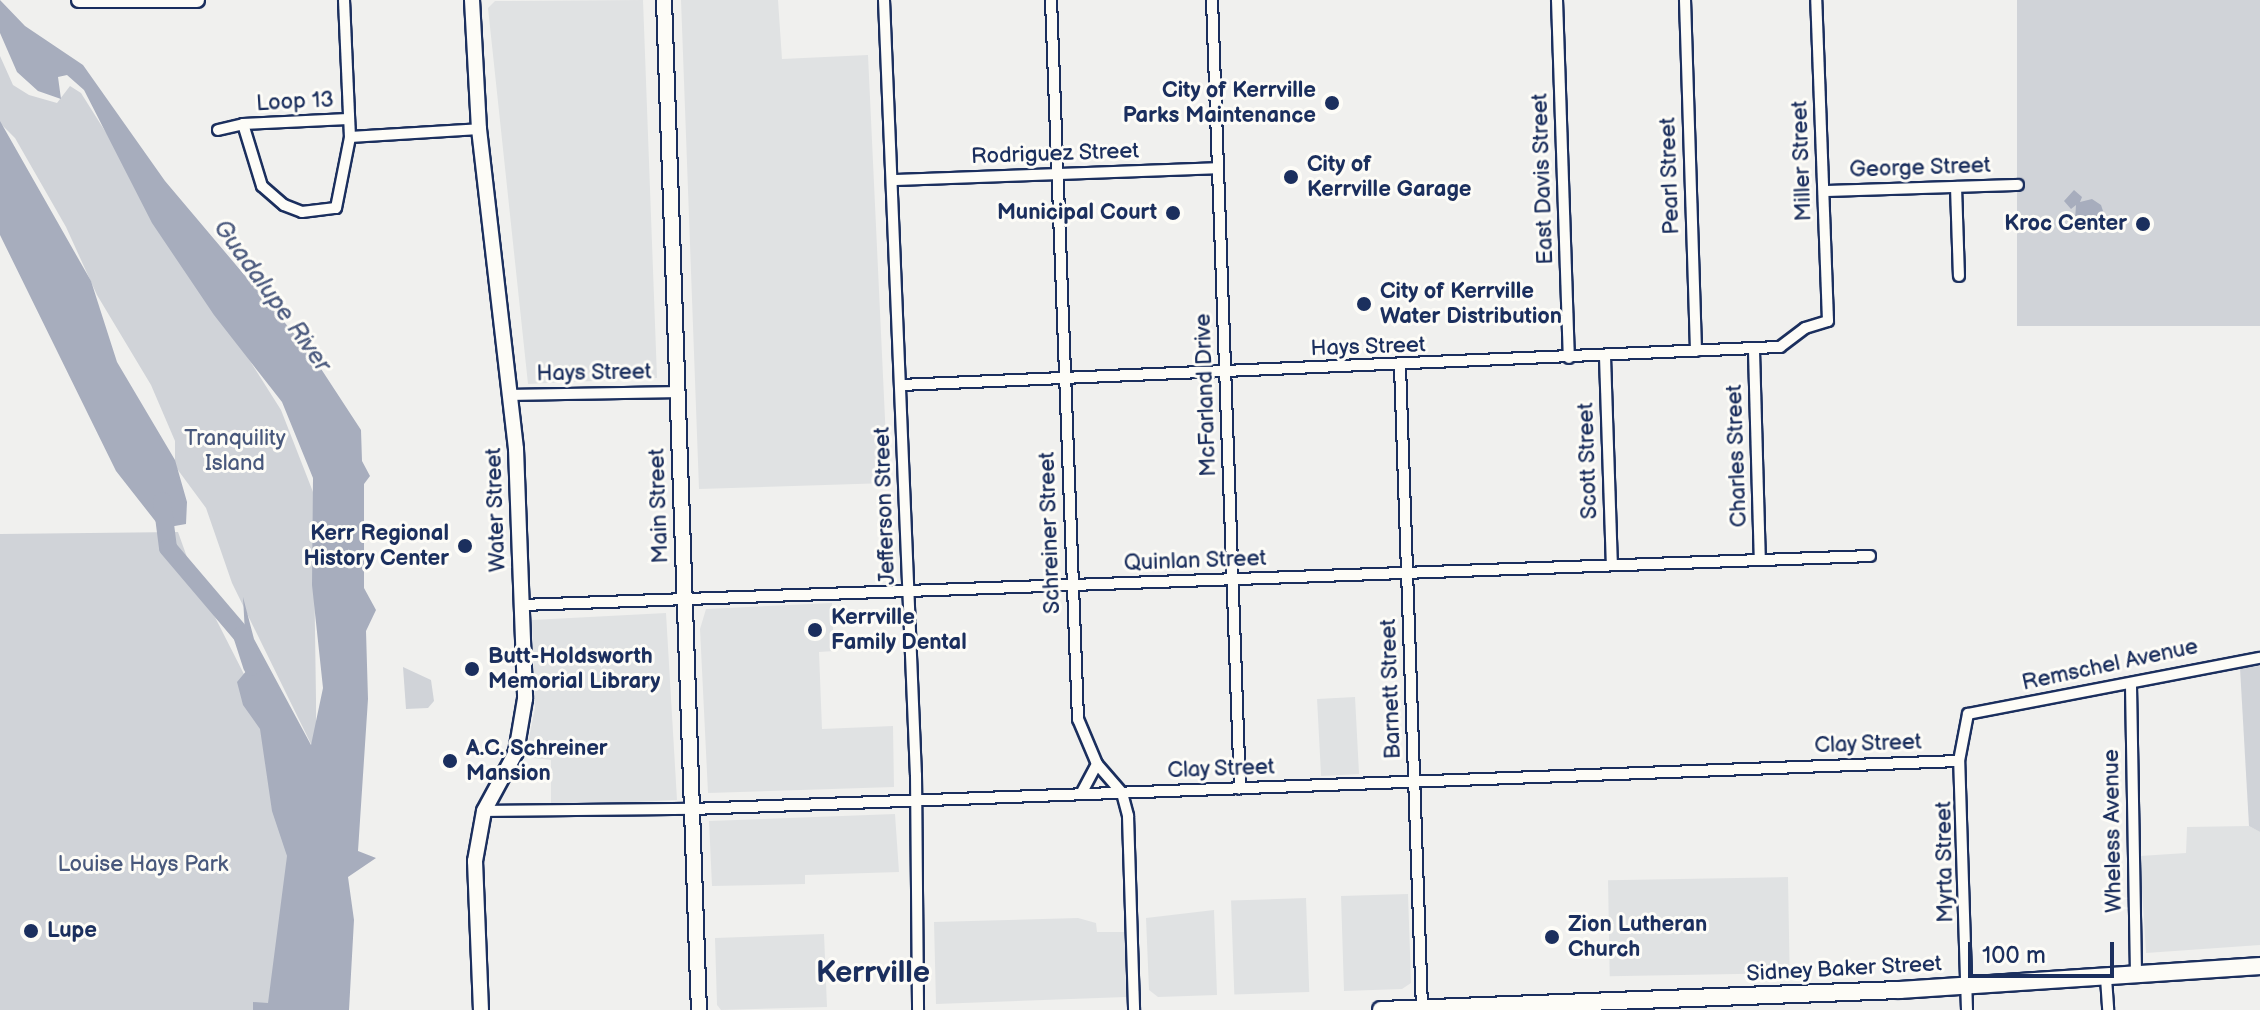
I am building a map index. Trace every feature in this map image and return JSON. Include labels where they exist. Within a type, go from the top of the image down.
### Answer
[{"type":"main road","name":"Sidney Baker Street","points":[[1381,1010],[1967,986],[2260,966]]},
{"type":"street","points":[[85,1],[197,0]]},
{"type":"street","points":[[344,0],[350,137],[479,129]]},
{"type":"street","name":"Water Street","points":[[472,0],[479,129],[512,395],[522,605],[522,729],[516,752],[484,811],[475,861],[481,1010]]},
{"type":"street","name":"Main Street","points":[[664,0],[699,1010]]},
{"type":"street","name":"Jefferson Street","points":[[884,0],[894,180],[916,800],[918,1010]]},
{"type":"street","name":"Schreiner Street","points":[[1051,0],[1078,719],[1097,764],[1122,793]]},
{"type":"street","name":"McFarland Drive","points":[[1212,0],[1240,789]]},
{"type":"street","name":"East Davis Street","points":[[1557,0],[1569,358]]},
{"type":"street","name":"Pearl Street","points":[[1685,0],[1696,351]]},
{"type":"street","name":"Miller Street","points":[[1816,0],[1828,321]]},
{"type":"street","name":"Loop 13","points":[[218,130],[243,124],[348,119]]},
{"type":"street","name":"Loop 13","points":[[243,124],[262,186],[284,205],[302,212],[336,208],[350,137]]},
{"type":"street","name":"Rodriguez Street","points":[[894,180],[1218,168]]},
{"type":"street","name":"George Street","points":[[1824,191],[2018,185]]},
{"type":"street","points":[[1956,187],[1959,276]]},
{"type":"street","name":"Hays Street","points":[[901,385],[1754,351],[1780,347],[1805,328],[1828,321]]},
{"type":"street","name":"Charles Street","points":[[1754,351],[1760,560]]},
{"type":"street","name":"Scott Street","points":[[1605,357],[1612,565]]},
{"type":"street","name":"Barnett Street","points":[[1400,366],[1422,1009]]},
{"type":"street","name":"Hays Street","points":[[512,395],[677,392]]},
{"type":"street","name":"Quinlan Street","points":[[522,605],[1870,556]]},
{"type":"street","name":"Remschel Avenue","points":[[1968,714],[2131,686],[2260,658]]},
{"type":"street","name":"Wheless Avenue","points":[[2131,686],[2136,975]]},
{"type":"street","name":"Myrta Street","points":[[1967,1010],[1959,761],[1968,714]]},
{"type":"street","name":"Clay Street","points":[[484,811],[692,809],[1959,761]]},
{"type":"street","points":[[1081,794],[1097,764]]},
{"type":"street","points":[[1122,793],[1128,816],[1134,1010]]},
{"type":"street","points":[[2106,978],[2108,1010]]},
{"type":"shaded area","points":[[643,0],[657,378],[528,384],[488,8],[495,1]]},
{"type":"shaded area","points":[[681,0],[778,0],[782,59],[868,55],[888,483],[699,489]]},
{"type":"shaded area","points":[[832,603],[834,651],[819,652],[822,729],[893,726],[894,787],[708,793],[700,629],[706,609]]},
{"type":"shaded area","points":[[666,613],[677,800],[551,806],[551,760],[525,757],[535,708],[532,620]]},
{"type":"shaded area","points":[[1355,697],[1359,774],[1321,776],[1317,699]]},
{"type":"shaded area","points":[[895,814],[899,872],[805,875],[805,884],[712,886],[709,821]]},
{"type":"shaded area","points":[[2249,826],[2260,832],[2260,945],[2146,953],[2140,856],[2186,853],[2187,827]]},
{"type":"shaded area","points":[[1788,877],[1790,973],[1610,976],[1608,880]]},
{"type":"shaded area","points":[[1408,894],[1411,983],[1402,989],[1344,991],[1341,896]]},
{"type":"shaded area","points":[[1306,898],[1309,992],[1234,995],[1231,901]]},
{"type":"shaded area","points":[[1214,910],[1217,995],[1158,997],[1149,990],[1146,918]]},
{"type":"shaded area","points":[[1078,918],[1096,923],[1097,932],[1125,932],[1126,997],[936,1004],[934,922]]},
{"type":"shaded area","points":[[824,934],[827,1007],[721,1010],[717,1005],[715,938]]},
{"type":"green space","name":"Kroc Center","points":[[2017,0],[2260,0],[2260,326],[2017,326]]},
{"type":"green space","name":"Tranquility Island","points":[[0,56],[13,85],[29,95],[57,103],[70,86],[81,93],[281,410],[313,492],[316,741],[311,744],[232,583],[206,508],[175,466],[175,441],[151,385],[97,295],[66,227],[15,138],[0,123]]},
{"type":"green space","name":"Louise Hays Park","points":[[178,532],[193,574],[277,739],[287,856],[285,1010],[0,1010],[0,534]]},
{"type":"green space","points":[[2260,666],[2260,832],[2249,826],[2240,668]]},
{"type":"green space","points":[[403,667],[431,680],[434,701],[428,708],[406,709]]},
{"type":"water","points":[[0,0],[25,26],[83,65],[165,181],[312,355],[361,430],[362,461],[370,476],[364,484],[364,588],[376,610],[366,631],[368,699],[358,851],[376,858],[348,877],[354,920],[349,1010],[253,1010],[253,1002],[268,1003],[287,856],[272,811],[260,729],[243,705],[237,682],[247,670],[243,597],[254,639],[311,745],[323,688],[312,585],[313,478],[282,402],[214,315],[152,223],[84,90],[67,75],[58,77],[61,99],[38,91],[17,72],[0,33]]},
{"type":"water","points":[[0,121],[91,281],[117,362],[175,460],[187,502],[186,524],[169,527],[156,522],[116,471],[0,235]]},
{"type":"water","points":[[2074,190],[2082,197],[2080,202],[2092,199],[2101,205],[2103,211],[2086,227],[2075,220],[2076,205],[2071,209],[2064,201]]},
{"type":"waterway","name":"Guadalupe River","points":[[162,501],[168,548],[242,635],[252,666]]},
{"type":"place","name":"City of Kerrville Parks Maintenance","points":[[1332,103]]},
{"type":"place","name":"City of Kerrville Garage","points":[[1291,177]]},
{"type":"place","name":"Municipal Court","points":[[1173,213]]},
{"type":"place","name":"Kroc Center","points":[[2143,224]]},
{"type":"place","name":"City of Kerrville Water Distribution","points":[[1364,304]]},
{"type":"place","name":"Kerr Regional History Center","points":[[465,546]]},
{"type":"place","name":"Kerrville Family Dental","points":[[815,630]]},
{"type":"place","name":"Butt-Holdsworth Memorial Library","points":[[472,669]]},
{"type":"place","name":"A.C. Schreiner Mansion","points":[[450,761]]},
{"type":"place","name":"Lupe","points":[[31,931]]},
{"type":"place","name":"Zion Lutheran Church","points":[[1552,937]]},
{"type":"district","name":"Kerrville","points":[[873,973]]}]
